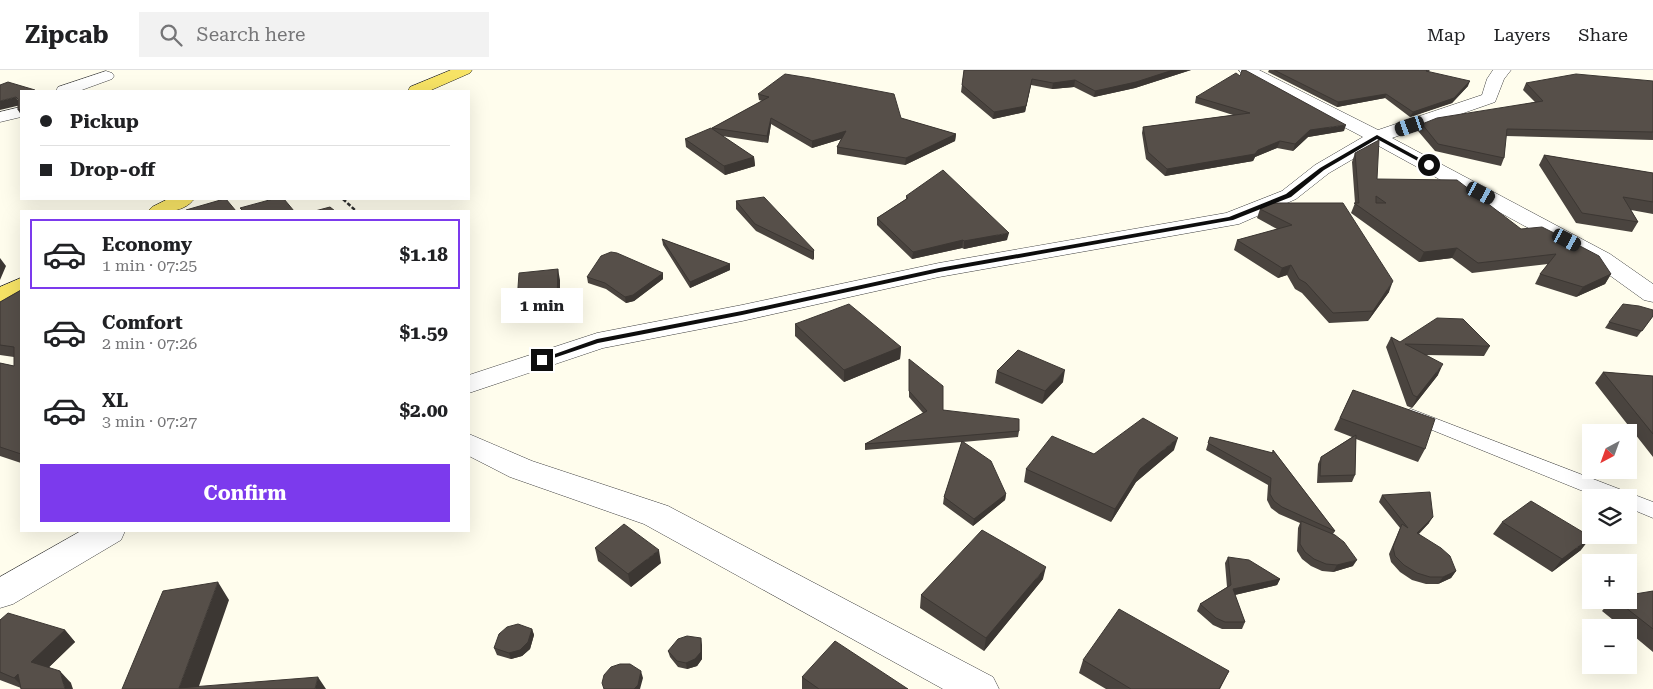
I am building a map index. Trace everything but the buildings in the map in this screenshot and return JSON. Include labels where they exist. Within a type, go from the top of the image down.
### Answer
[{"type":"main road","points":[[418,90],[464,70]]},
{"type":"main road","points":[[161,210],[182,200]]},
{"type":"main road","points":[[0,297],[20,286]]},
{"type":"street","points":[[1247,70],[1377,137],[1602,259],[1653,295]]},
{"type":"street","points":[[470,384],[597,341],[742,313],[939,270],[1231,219],[1289,195],[1322,169],[1377,137],[1488,98],[1495,80],[1503,70]]},
{"type":"street","points":[[67,90],[106,76]]},
{"type":"street","points":[[0,117],[20,112]]},
{"type":"street","points":[[470,444],[521,470],[656,516],[979,689]]},
{"type":"street","points":[[0,594],[107,532]]},
{"type":"lane","points":[[1392,408],[1599,489]]},
{"type":"lane","points":[[1637,503],[1653,510]]},
{"type":"path","points":[[344,200],[355,210]]},
{"type":"route","points":[[542,360],[597,341],[742,313],[939,270],[1231,219],[1289,195],[1322,169],[1377,137],[1429,165]]}]
